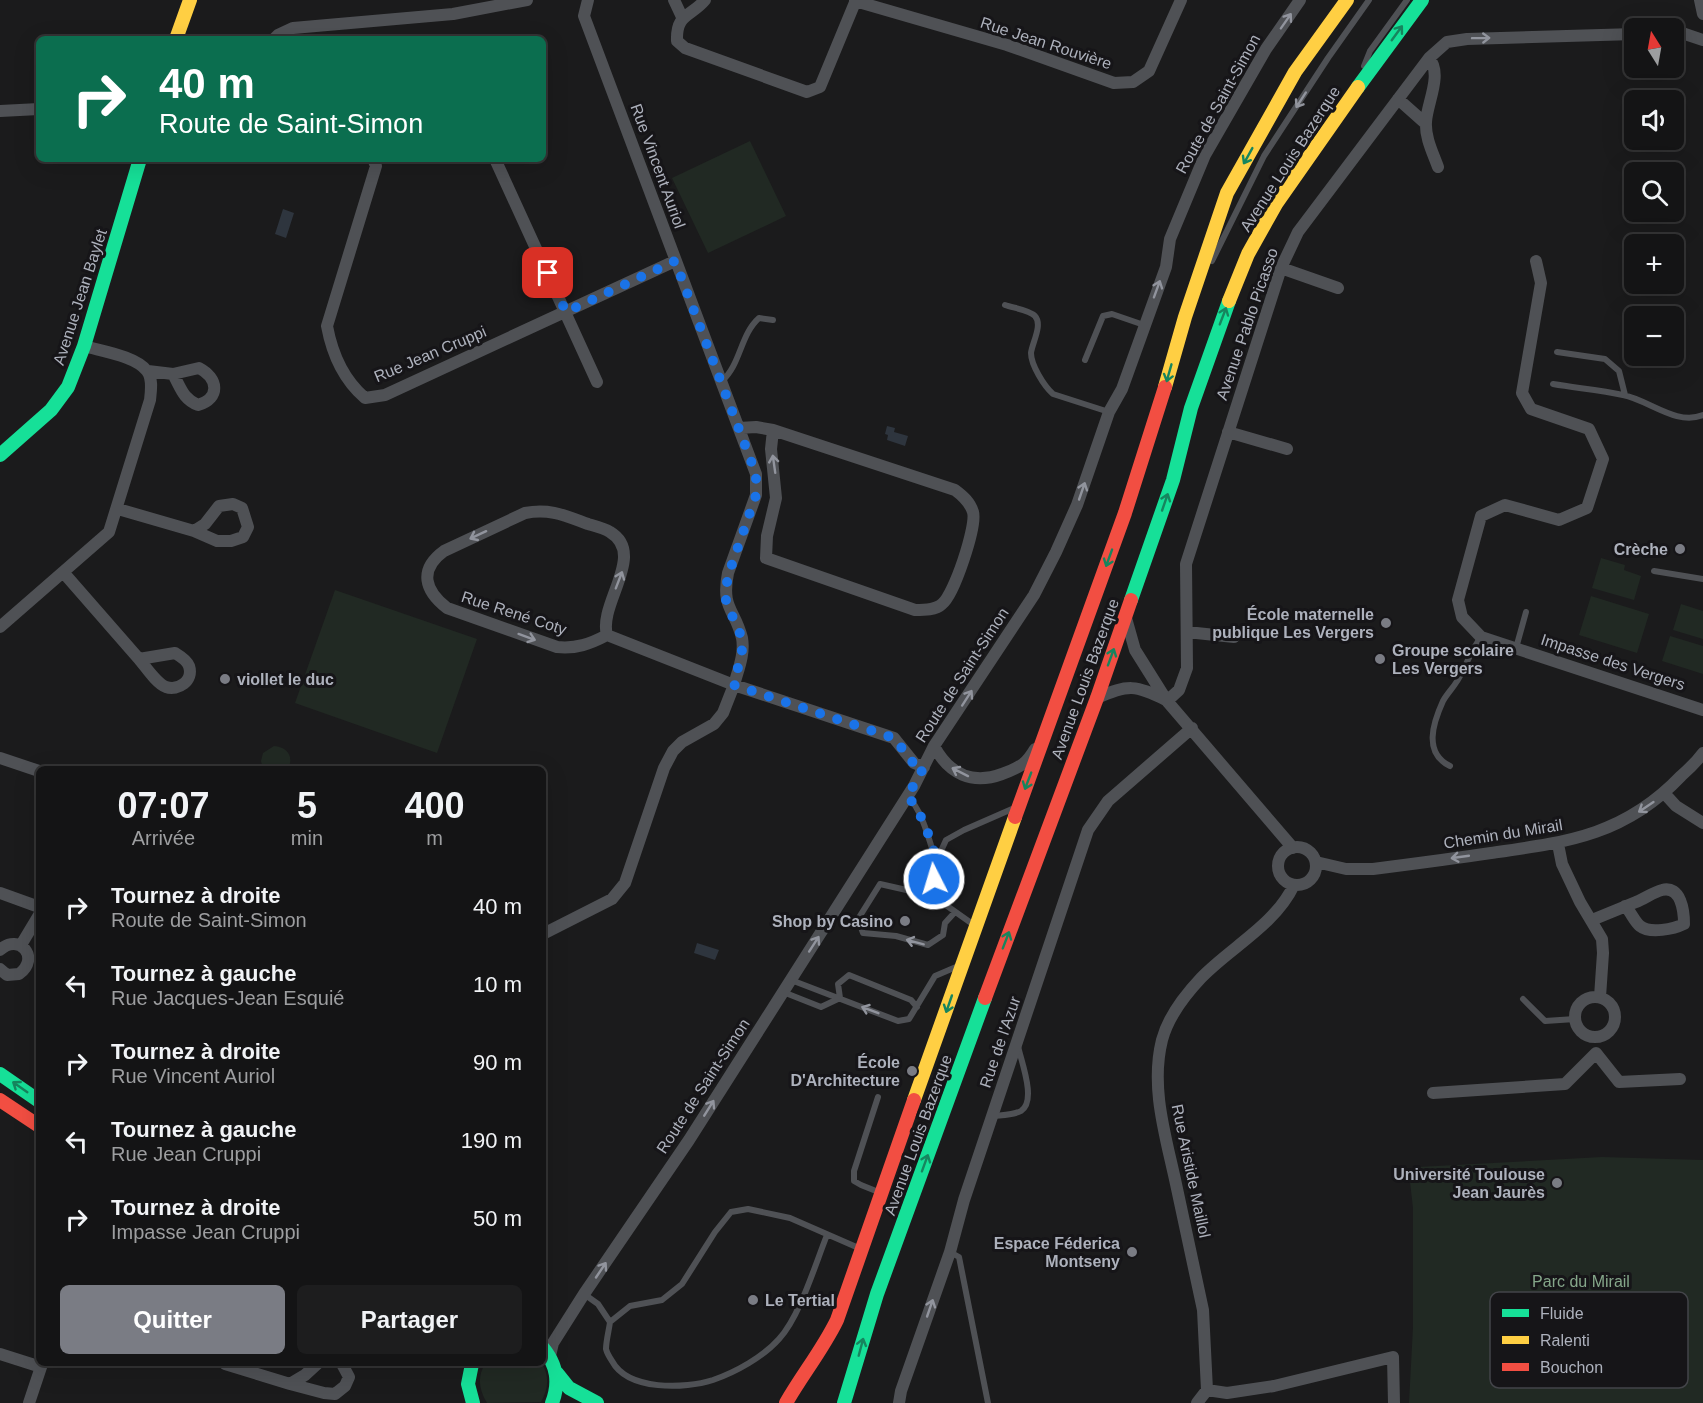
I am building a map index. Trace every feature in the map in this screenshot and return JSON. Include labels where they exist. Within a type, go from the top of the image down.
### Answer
[{"type":"main road","points":[[177,36],[190,0]]},
{"type":"main road","name":"Avenue Louis Bazerque","points":[[786,1403],[804,1372],[827,1341],[863,1250],[975,926],[1125,513],[1185,316],[1227,193],[1295,72],[1347,0]]},
{"type":"main road","name":"Avenue Louis Bazerque","points":[[844,1403],[877,1294],[1126,617],[1173,480],[1191,408],[1223,315],[1248,254],[1276,204],[1350,97],[1422,0]]},
{"type":"main road","name":"Avenue Jean Baylet","points":[[0,455],[51,410],[68,387],[84,346],[139,162]]},
{"type":"main road","points":[[0,1074],[36,1099]]},
{"type":"main road","points":[[0,1100],[36,1124]]},
{"type":"main road","points":[[547,1352],[557,1373],[569,1388],[597,1403]]},
{"type":"main road","points":[[469,1367],[468,1384],[471,1402]]},
{"type":"main road","points":[[552,1403],[556,1394],[557,1373]]},
{"type":"street","points":[[277,36],[293,28],[453,14],[527,0]]},
{"type":"street","name":"Rue Vincent Auriol","points":[[546,932],[612,899],[625,883],[664,768],[673,751],[682,742],[716,722],[723,713],[734,685],[742,654],[742,638],[726,602],[726,587],[756,495],[756,474],[584,16],[588,0]]},
{"type":"street","points":[[674,0],[682,17],[677,41],[685,48],[807,92],[820,87],[856,1]]},
{"type":"street","points":[[682,17],[700,7],[705,0]]},
{"type":"street","name":"Rue Jean Rouvière","points":[[856,1],[1007,45],[1114,83],[1133,82],[1149,71],[1181,0]]},
{"type":"street","name":"Route de Saint-Simon","points":[[547,1352],[689,1140],[907,797],[934,746],[1034,595],[1077,505],[1109,412],[1122,389],[1166,267],[1170,239],[1206,155],[1266,49],[1300,0]]},
{"type":"street","points":[[1700,0],[1703,14]]},
{"type":"street","name":"Avenue Pablo Picasso","points":[[1167,701],[1179,690],[1187,668],[1186,564],[1281,268],[1298,232],[1430,58],[1447,42],[1467,39],[1624,34]]},
{"type":"street","points":[[1684,34],[1703,40]]},
{"type":"street","points":[[1430,58],[1436,69],[1425,123],[1438,167]]},
{"type":"street","points":[[1398,99],[1425,123]]},
{"type":"street","points":[[0,111],[36,109]]},
{"type":"street","name":"Rue Jean Cruppi","points":[[375,162],[376,166],[327,326],[330,341],[344,375],[365,398],[385,395],[568,317],[675,261]]},
{"type":"street","points":[[496,162],[597,382]]},
{"type":"street","points":[[1481,637],[1462,617],[1458,600],[1481,516],[1505,505],[1559,520],[1587,508],[1603,459],[1589,429],[1531,409],[1522,393],[1541,284],[1536,261]]},
{"type":"street","points":[[1281,268],[1338,288]]},
{"type":"street","points":[[84,346],[133,360],[148,371],[173,374]]},
{"type":"street","points":[[0,627],[109,532],[150,400],[151,384],[148,371]]},
{"type":"street","points":[[739,428],[756,427],[773,430],[955,490],[967,500],[973,512],[974,528],[950,596],[941,606],[928,610],[915,610],[765,558],[767,536],[776,498],[771,449],[773,430]]},
{"type":"street","points":[[1228,432],[1287,449]]},
{"type":"street","points":[[118,509],[194,531]]},
{"type":"street","name":"Rue René Coty","points":[[539,510],[553,511],[601,528],[611,532],[618,539],[623,549],[625,564],[608,609],[604,626],[607,635],[590,644],[573,648],[556,647],[480,620],[447,608],[433,597],[427,571],[432,559],[444,551],[525,513],[539,510]]},
{"type":"street","points":[[63,572],[139,659]]},
{"type":"street","points":[[1126,617],[1135,650],[1167,701],[1293,848]]},
{"type":"street","points":[[1188,632],[1234,637]]},
{"type":"street","points":[[607,635],[734,685],[894,738],[914,764],[924,767]]},
{"type":"street","name":"Impasse des Vergers","points":[[1481,637],[1703,710]]},
{"type":"street","points":[[1097,698],[1126,688],[1141,688],[1167,701]]},
{"type":"street","name":"Rue de l'Azur","points":[[899,1403],[901,1391],[950,1252],[964,1200],[1088,830],[1108,801],[1192,728]]},
{"type":"street","points":[[934,746],[953,770],[975,779],[989,779],[1023,764],[1044,739]]},
{"type":"street","name":"Chemin du Mirail","points":[[1316,862],[1346,869],[1373,869],[1558,844],[1597,832],[1648,807],[1665,794],[1703,753]]},
{"type":"street","points":[[0,758],[36,770]]},
{"type":"street","points":[[1665,794],[1676,806],[1703,823]]},
{"type":"street","points":[[1558,844],[1562,864],[1580,902],[1602,939],[1600,997]]},
{"type":"street","points":[[1293,848],[1307,850],[1316,862],[1311,879],[1300,885],[1294,885],[1283,878],[1279,867],[1282,855],[1293,848]]},
{"type":"street","name":"Rue Aristide Maillol","points":[[1207,1390],[1203,1310],[1159,1106],[1158,1072],[1162,1039],[1172,1015],[1201,978],[1275,914],[1294,885]]},
{"type":"street","points":[[1592,920],[1661,890],[1669,889],[1676,893],[1682,902],[1684,924],[1677,928],[1648,930],[1642,928],[1626,906]]},
{"type":"street","points":[[0,893],[36,906]]},
{"type":"street","points":[[21,945],[36,920]]},
{"type":"street","points":[[0,950],[7,944],[14,943],[21,945],[29,956],[28,966],[20,974],[8,975],[0,969]]},
{"type":"street","points":[[1592,996],[1600,997],[1610,1003],[1614,1009],[1613,1026],[1606,1034],[1594,1037],[1586,1035],[1578,1028],[1575,1012],[1582,1001],[1592,996]]},
{"type":"street","points":[[1594,1037],[1596,1053],[1619,1082],[1680,1079]]},
{"type":"street","points":[[1433,1092],[1565,1084],[1596,1053]]},
{"type":"street","points":[[0,1354],[36,1364]]},
{"type":"street","points":[[1197,1403],[1207,1390],[1227,1393],[1274,1386],[1393,1357],[1394,1403]]},
{"type":"street","points":[[28,1403],[41,1366]]},
{"type":"street","points":[[232,1366],[290,1384],[335,1394],[345,1386],[349,1377],[343,1366]]},
{"type":"street","points":[[290,1384],[315,1366]]},
{"type":"lane","points":[[1185,316],[1264,156],[1369,0]]},
{"type":"lane","points":[[1350,97],[1370,51],[1407,0]]},
{"type":"lane","points":[[1005,305],[1034,315],[1037,319],[1038,326],[1031,352],[1048,389],[1053,394],[1109,412]]},
{"type":"lane","points":[[1085,360],[1103,316],[1112,314],[1144,325]]},
{"type":"lane","points":[[721,381],[731,373],[750,326],[759,318],[773,320]]},
{"type":"lane","points":[[1557,351],[1605,359],[1619,371],[1625,395]]},
{"type":"lane","points":[[1553,384],[1625,395],[1675,416],[1698,417],[1703,415]]},
{"type":"lane","points":[[1654,571],[1703,579]]},
{"type":"lane","points":[[1516,648],[1526,612]]},
{"type":"lane","points":[[1450,766],[1441,761],[1434,751],[1432,734],[1444,700],[1461,676],[1473,647],[1481,637]]},
{"type":"lane","points":[[907,797],[913,800],[936,862]]},
{"type":"lane","points":[[933,896],[936,862],[946,840],[1018,807]]},
{"type":"lane","points":[[955,912],[945,922],[944,935],[928,945],[896,936],[863,933],[858,919],[880,884],[933,896],[975,926]]},
{"type":"lane","points":[[791,980],[898,1021],[909,1019],[935,976],[962,964]]},
{"type":"lane","points":[[840,998],[838,984],[849,975],[911,1000],[917,1007]]},
{"type":"lane","points":[[783,992],[821,1007],[840,998]]},
{"type":"lane","points":[[1523,999],[1545,1021],[1575,1018]]},
{"type":"lane","points":[[993,1116],[1019,1112],[1028,1102],[1029,1093],[1017,1043]]},
{"type":"lane","points":[[878,1097],[854,1171],[854,1181],[882,1193]]},
{"type":"lane","points":[[610,1322],[630,1306],[662,1300],[681,1284],[731,1212],[748,1209],[790,1218],[863,1250]]},
{"type":"lane","points":[[584,1294],[598,1304],[610,1322],[606,1350],[617,1370],[638,1382],[666,1386],[712,1381],[731,1373],[764,1352],[779,1339],[792,1319],[826,1235]]},
{"type":"lane","points":[[950,1252],[959,1257],[988,1403]]},
{"type":"green space","points":[[750,141],[786,216],[708,253],[672,178]]},
{"type":"green space","points":[[1601,558],[1625,565],[1624,570],[1641,576],[1634,600],[1592,588]]},
{"type":"green space","points":[[335,590],[477,639],[437,753],[295,703]]},
{"type":"green space","points":[[1591,596],[1649,614],[1637,653],[1579,635]]},
{"type":"green space","points":[[1681,604],[1703,611],[1703,639],[1673,630]]},
{"type":"green space","points":[[1670,636],[1703,646],[1703,674],[1662,661]]},
{"type":"green space","points":[[274,746],[283,748],[290,757],[290,765],[262,766],[263,753]]},
{"type":"green space","name":"Parc du Mirail","points":[[1602,1157],[1703,1160],[1703,1403],[1409,1403],[1413,1327],[1413,1208],[1409,1173],[1418,1167]]},
{"type":"green space","points":[[484,1366],[543,1366],[547,1383],[541,1402],[487,1403],[480,1384]]},
{"type":"shaded area","points":[[283,209],[294,213],[286,238],[275,234]]},
{"type":"shaded area","points":[[887,426],[895,428],[894,432],[908,436],[905,446],[887,440],[888,435],[885,434]]},
{"type":"shaded area","points":[[697,943],[719,950],[715,960],[694,953]]},
{"type":"traffic: fast","points":[[1358,87],[1422,0]]},
{"type":"traffic: fast","points":[[0,455],[51,410],[68,387],[84,346],[139,162]]},
{"type":"traffic: fast","points":[[1131,600],[1173,480],[1191,408],[1229,301]]},
{"type":"traffic: fast","points":[[844,1403],[877,1294],[985,998]]},
{"type":"traffic: fast","points":[[0,1074],[36,1099]]},
{"type":"traffic: fast","points":[[546,1353],[556,1374],[556,1388],[552,1403]]},
{"type":"traffic: fast","points":[[472,1366],[468,1384],[473,1403]]},
{"type":"traffic: fast","points":[[557,1373],[569,1388],[597,1403]]},
{"type":"traffic: slow","points":[[177,36],[190,0]]},
{"type":"traffic: slow","points":[[1165,387],[1185,317],[1227,193],[1295,72],[1347,0]]},
{"type":"traffic: slow","points":[[1229,301],[1248,254],[1276,204],[1358,87]]},
{"type":"traffic: slow","points":[[914,1100],[1015,817]]},
{"type":"traffic: jam","points":[[1015,817],[1125,513],[1165,387]]},
{"type":"traffic: jam","points":[[985,998],[1097,698],[1131,600]]},
{"type":"traffic: jam","points":[[0,1100],[36,1124]]},
{"type":"traffic: jam","points":[[786,1403],[837,1320],[914,1100]]},
{"type":"place","name":"Crèche","points":[[1680,549]]},
{"type":"place","name":"École maternelle publique Les Vergers","points":[[1386,623]]},
{"type":"place","name":"Groupe scolaire Les Vergers","points":[[1380,659]]},
{"type":"place","name":"viollet le duc","points":[[225,679]]},
{"type":"place","name":"Shop by Casino","points":[[905,921]]},
{"type":"place","name":"École D'Architecture","points":[[912,1071]]},
{"type":"place","name":"Université Toulouse Jean Jaurès","points":[[1557,1183]]},
{"type":"place","name":"Espace Féderica Montseny","points":[[1132,1252]]},
{"type":"place","name":"Le Tertial","points":[[753,1300]]},
{"type":"route","points":[[548,273],[566,312],[675,261],[756,474],[756,495],[726,587],[726,602],[742,638],[742,654],[734,685],[894,738],[914,764],[924,767],[907,797],[913,800],[925,828],[936,862],[934,879]]}]
